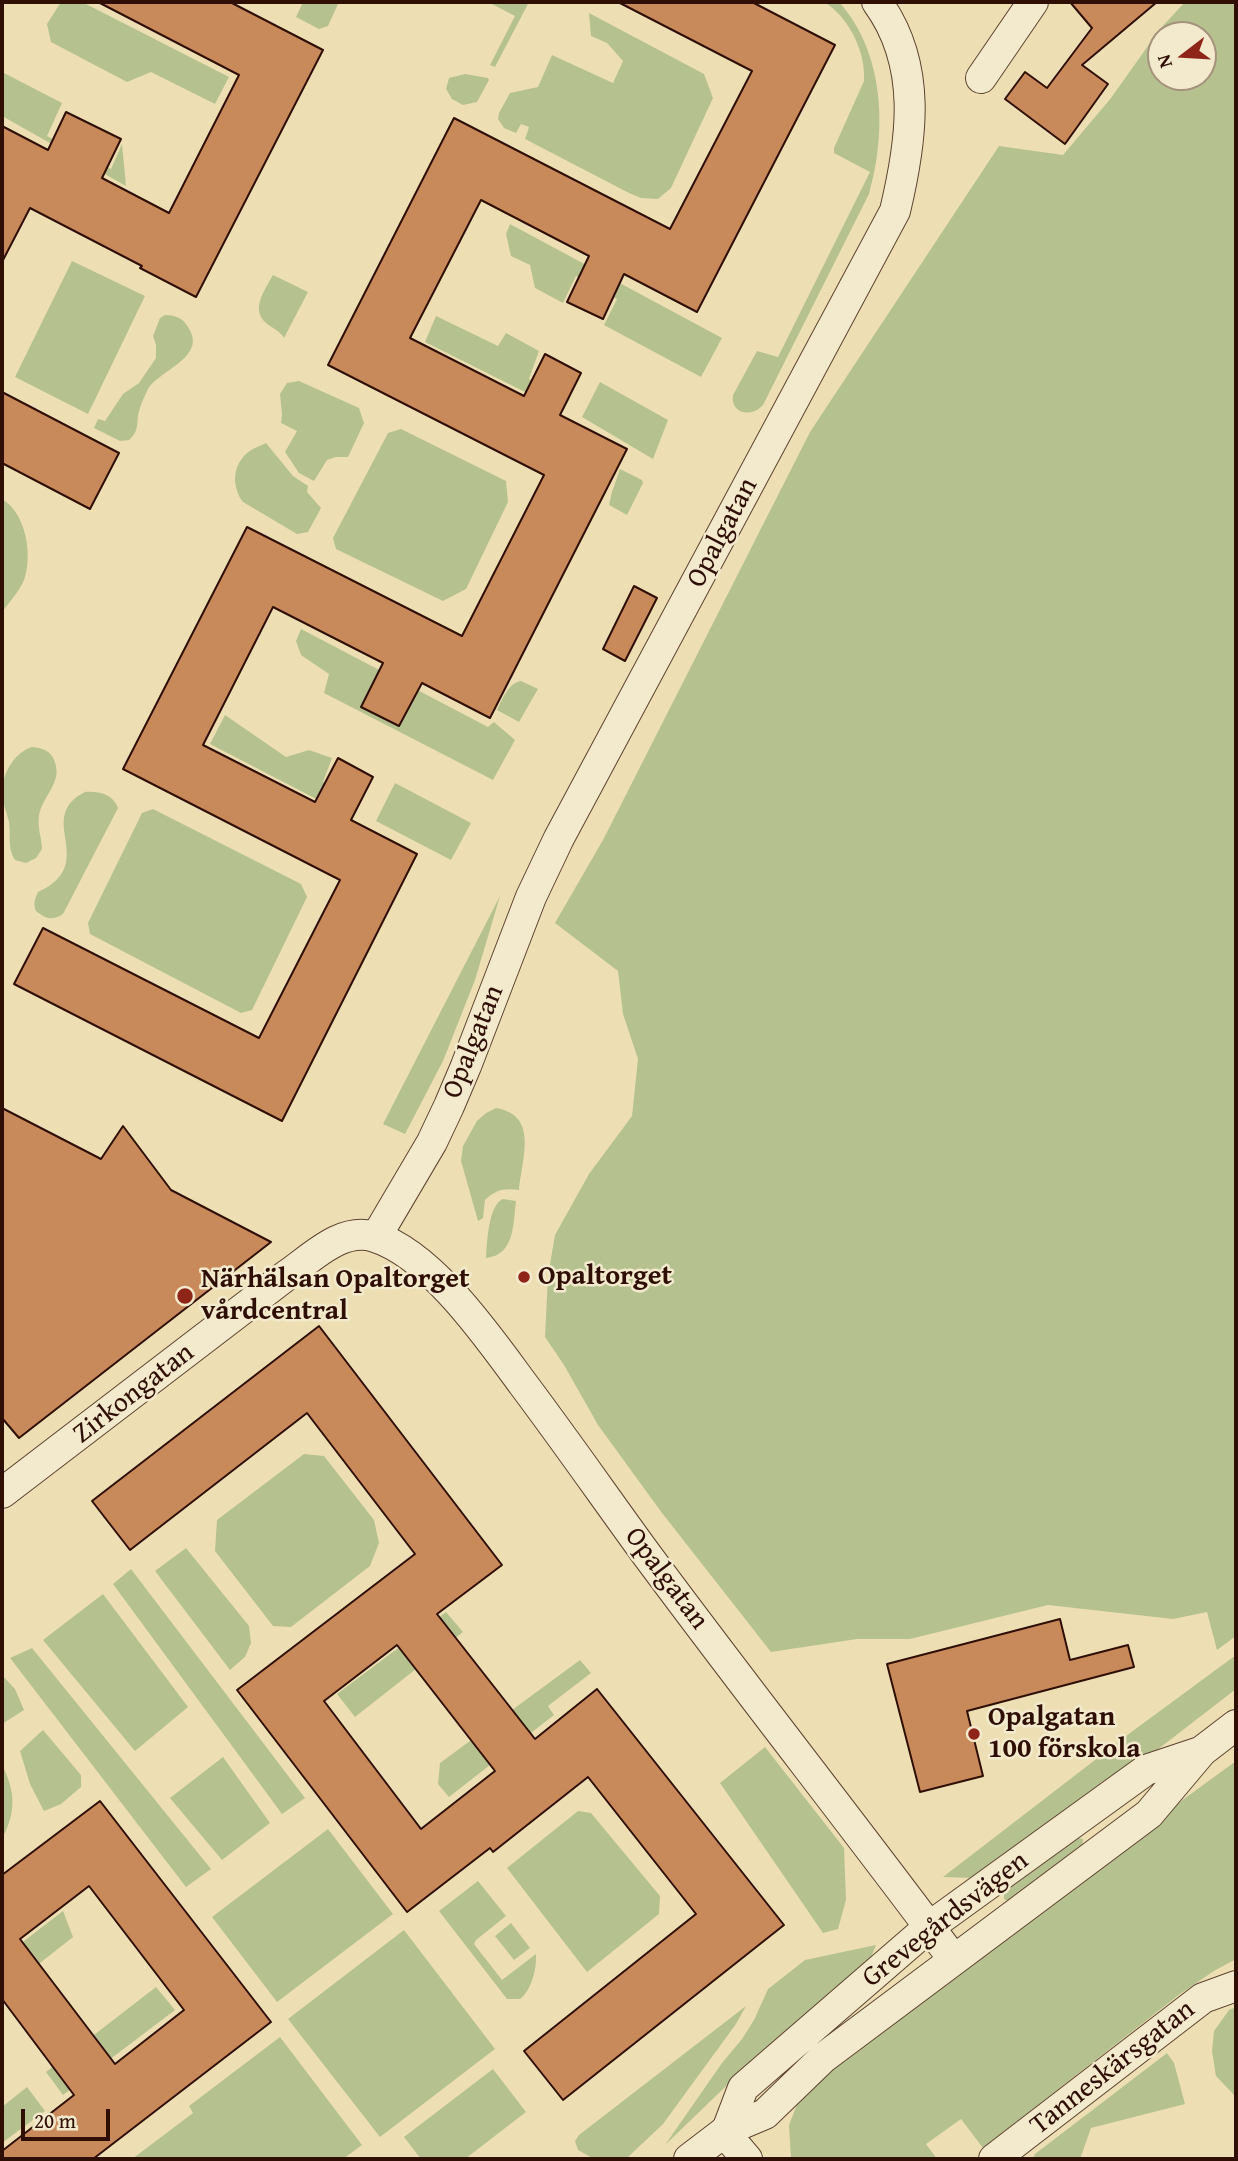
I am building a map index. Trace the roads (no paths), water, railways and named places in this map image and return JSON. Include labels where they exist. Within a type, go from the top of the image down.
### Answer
[{"type":"street","name":"Opalgatan","points":[[877,2],[894,31],[910,94],[907,162],[895,211],[559,838],[531,897],[449,1105],[432,1142],[376,1237],[401,1249],[434,1276],[471,1317],[547,1415],[653,1563],[954,1960]]},
{"type":"street","points":[[981,78],[1033,2]]},
{"type":"street","name":"Zirkongatan","points":[[2,1493],[287,1275],[332,1244],[358,1234],[376,1237]]},
{"type":"street","name":"Grevegårdsvägen","points":[[689,2159],[726,2131],[765,2114],[823,2059],[1149,1814],[1202,1751],[1236,1724]]},
{"type":"street","name":"Grevegårdsvägen","points":[[726,2131],[743,2088],[929,1927],[1146,1770],[1202,1751]]},
{"type":"street","name":"Tanneskärsgatan","points":[[994,2159],[1203,1998],[1236,1986]]},
{"type":"street","points":[[726,2131],[747,2159]]},
{"type":"place","name":"Opaltorget","points":[[524,1277]]},
{"type":"place","name":"Närhälsan Opaltorget vårdcentral","points":[[185,1296]]},
{"type":"place","name":"Opalgatan 100 förskola","points":[[974,1734]]}]
